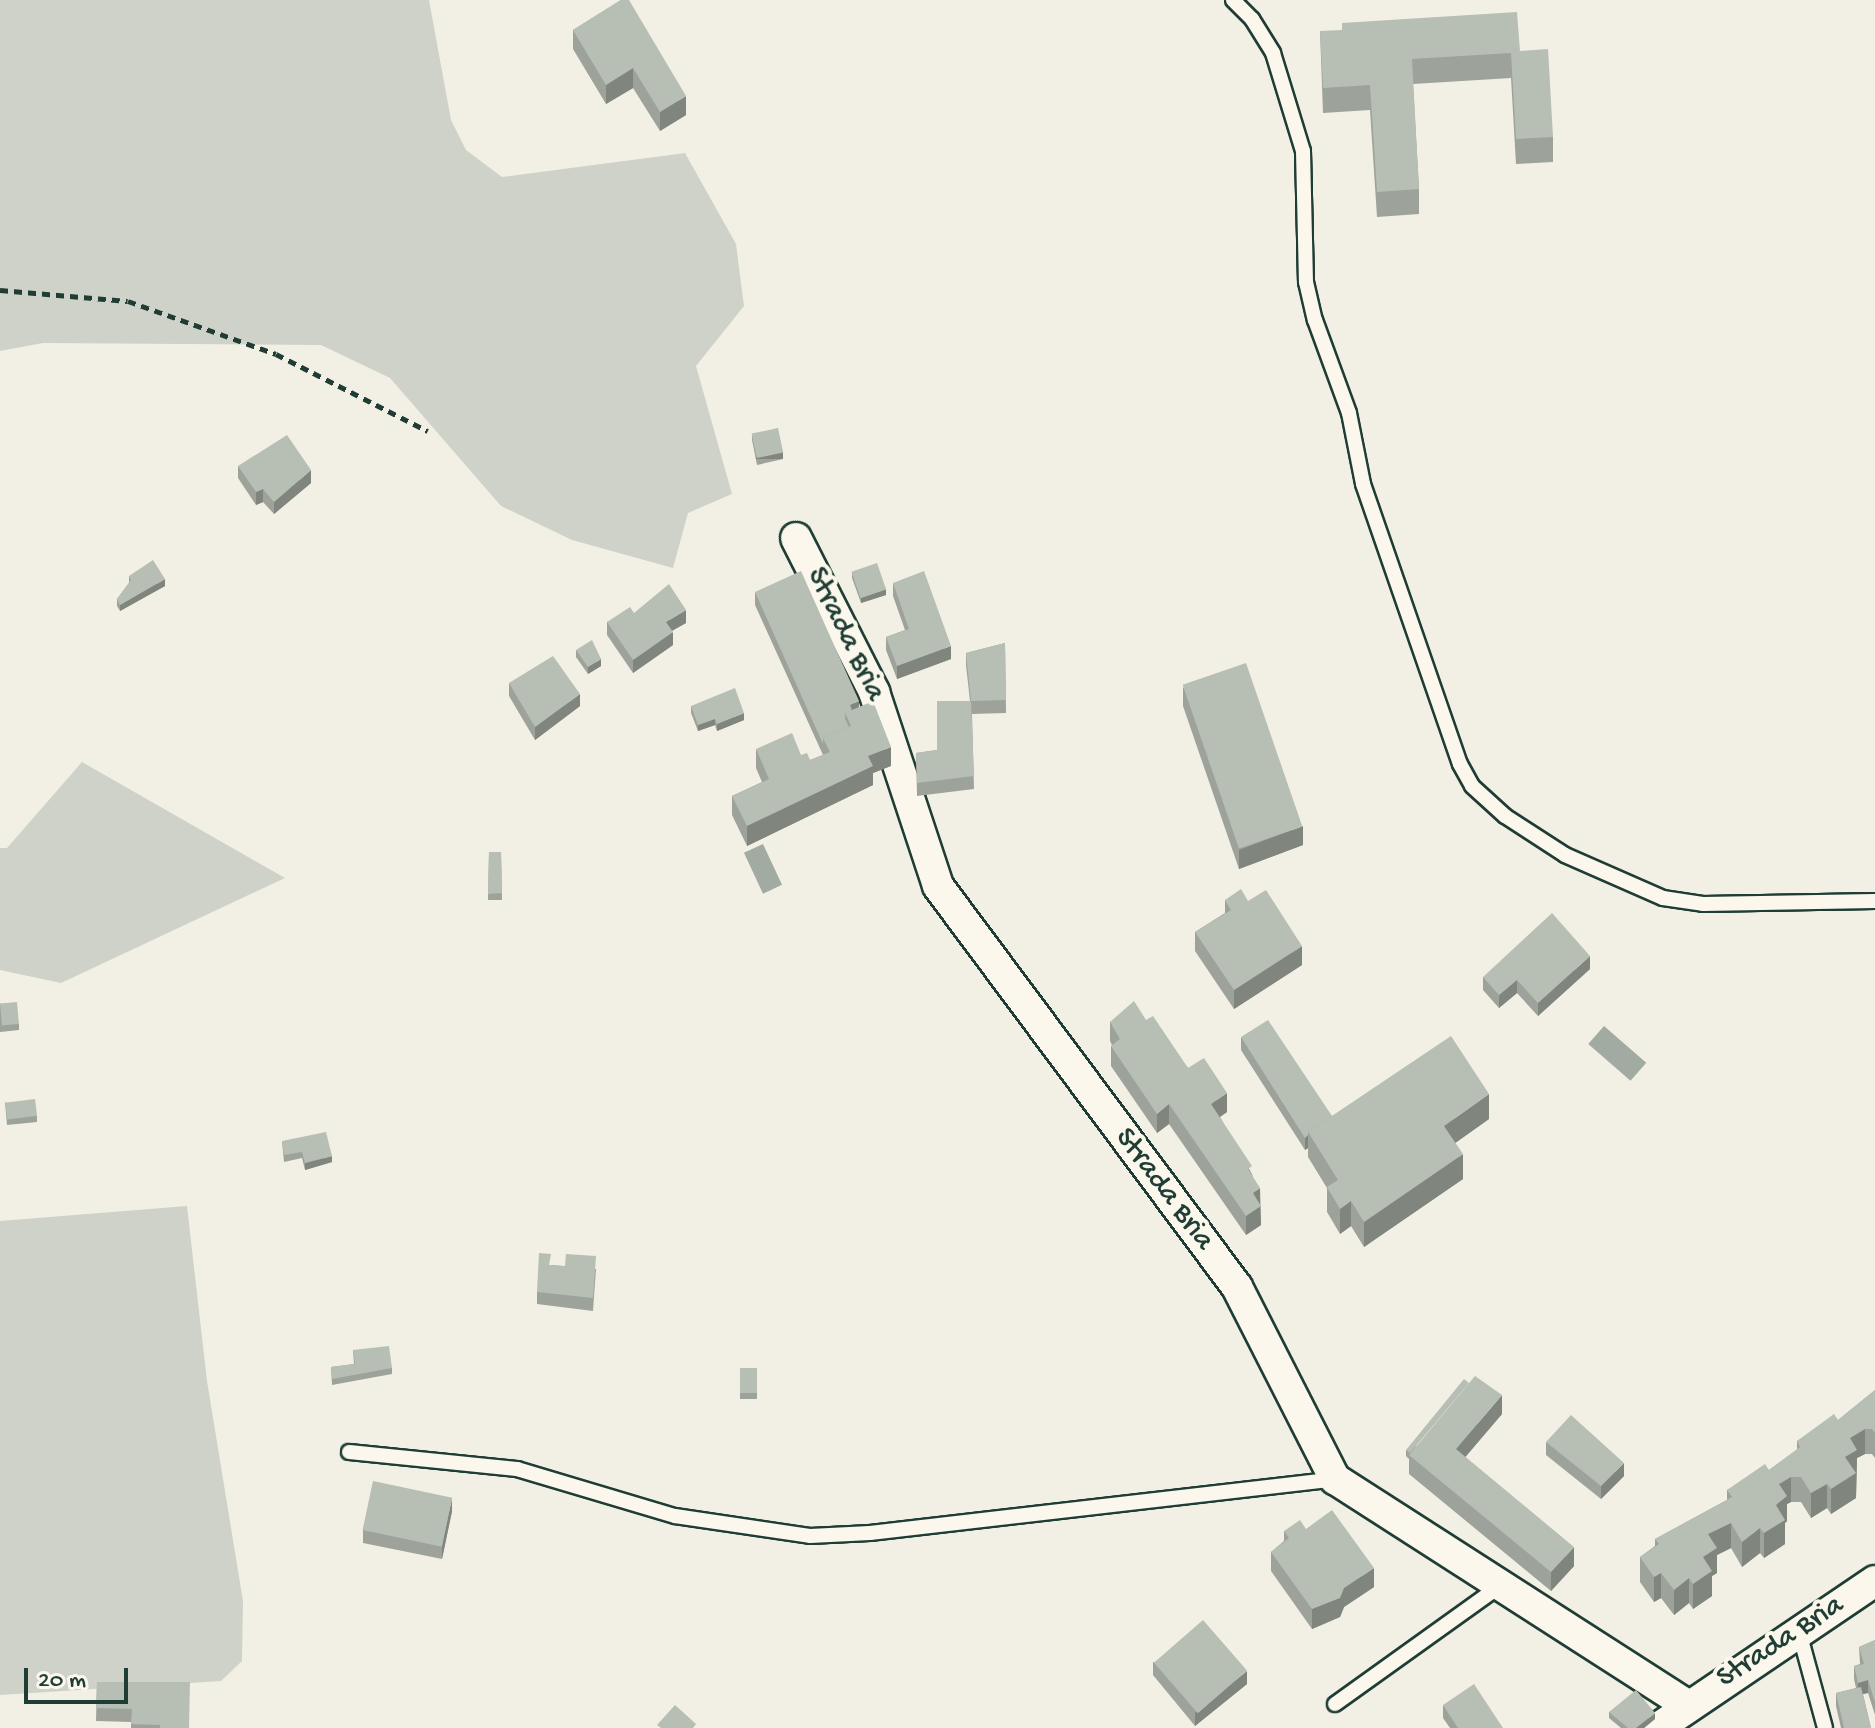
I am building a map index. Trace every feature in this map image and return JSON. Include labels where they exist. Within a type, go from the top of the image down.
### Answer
[{"type":"street","name":"Strada Bria","points":[[796,538],[874,692],[938,886],[1237,1287],[1335,1479],[1687,1705]]},
{"type":"street","name":"Strada Bria","points":[[1658,1728],[1799,1629],[1875,1581]]},
{"type":"lane","points":[[1233,0],[1252,19],[1273,53],[1299,137],[1306,183],[1306,282],[1315,320],[1349,413],[1363,484],[1472,786],[1505,816],[1565,855],[1663,898],[1703,904],[1875,901]]},
{"type":"lane","points":[[349,1452],[517,1469],[675,1516],[810,1536],[870,1533],[1335,1479]]},
{"type":"lane","points":[[1335,1704],[1500,1586]]},
{"type":"lane","points":[[1799,1629],[1825,1728]]},
{"type":"path","points":[[0,290],[128,301],[276,354],[428,431]]},
{"type":"shaded area","points":[[0,0],[429,0],[451,120],[466,150],[502,177],[685,153],[736,244],[744,306],[696,366],[732,494],[688,513],[673,568],[572,540],[501,506],[390,378],[321,345],[43,343],[0,351]]},
{"type":"shaded area","points":[[82,762],[285,878],[61,983],[0,970],[0,848],[7,848]]},
{"type":"shaded area","points":[[763,844],[782,885],[763,894],[744,853]]},
{"type":"shaded area","points":[[1604,1026],[1646,1063],[1631,1081],[1588,1044]]},
{"type":"shaded area","points":[[187,1206],[207,1381],[243,1601],[242,1661],[221,1681],[0,1695],[0,1221]]},
{"type":"building","points":[[621,0],[629,0],[686,96],[660,112],[633,68],[606,85],[573,30]]},
{"type":"building","points":[[1517,12],[1520,51],[1548,49],[1553,137],[1516,139],[1511,53],[1412,59],[1419,189],[1377,192],[1370,85],[1323,88],[1320,31],[1342,30],[1342,23]]},
{"type":"building","points":[[778,428],[783,452],[757,458],[752,434]]},
{"type":"building","points":[[287,435],[311,470],[274,502],[263,489],[256,492],[238,466]]},
{"type":"building","points":[[153,560],[165,579],[120,605],[117,599],[131,580],[129,576]]},
{"type":"building","points":[[877,563],[886,589],[861,598],[851,572]]},
{"type":"building","points":[[801,571],[859,701],[850,705],[852,710],[845,713],[849,727],[823,738],[823,744],[755,592]]},
{"type":"building","points":[[924,571],[951,646],[897,666],[886,637],[909,629],[893,583]]},
{"type":"building","points":[[669,584],[686,610],[666,622],[673,632],[633,660],[607,622],[630,607],[634,613]]},
{"type":"building","points":[[592,640],[601,659],[588,667],[576,650]]},
{"type":"building","points":[[1005,643],[1006,700],[971,701],[966,653]]},
{"type":"building","points":[[553,656],[580,694],[535,727],[509,683]]},
{"type":"building","points":[[1246,663],[1302,827],[1239,848],[1183,685]]},
{"type":"building","points":[[735,688],[744,713],[717,724],[715,719],[698,725],[691,706]]},
{"type":"building","points":[[873,701],[891,747],[868,756],[873,766],[747,826],[732,796],[769,779],[756,749],[792,733],[801,755],[807,753],[810,760],[830,752],[823,738],[851,726],[845,713]]},
{"type":"building","points":[[937,701],[971,701],[974,776],[917,783],[916,753],[937,750]]},
{"type":"building","points":[[489,852],[501,852],[502,893],[488,894]]},
{"type":"building","points":[[1241,889],[1248,901],[1266,890],[1302,946],[1234,990],[1195,932],[1231,910],[1225,900]]},
{"type":"building","points":[[1552,913],[1590,956],[1538,1003],[1517,980],[1499,995],[1483,977]]},
{"type":"building","points":[[1134,1001],[1146,1020],[1153,1016],[1188,1068],[1204,1058],[1227,1093],[1211,1104],[1252,1166],[1248,1169],[1260,1188],[1253,1193],[1261,1206],[1246,1216],[1169,1104],[1157,1114],[1111,1046],[1120,1039],[1110,1022]]},
{"type":"building","points":[[17,1002],[19,1024],[2,1025],[0,1003]]},
{"type":"building","points":[[1268,1020],[1332,1116],[1308,1132],[1305,1138],[1241,1037]]},
{"type":"building","points":[[1451,1036],[1489,1094],[1444,1126],[1463,1154],[1364,1222],[1351,1201],[1340,1209],[1327,1187],[1338,1180],[1308,1132]]},
{"type":"building","points":[[35,1099],[37,1116],[7,1120],[5,1103]]},
{"type":"building","points":[[326,1132],[332,1156],[305,1163],[302,1152],[284,1155],[282,1141]]},
{"type":"building","points":[[539,1253],[551,1254],[549,1265],[565,1266],[566,1254],[596,1256],[593,1298],[537,1292]]},
{"type":"building","points":[[389,1346],[392,1368],[332,1379],[331,1367],[355,1364],[353,1350]]},
{"type":"building","points":[[740,1368],[757,1368],[757,1393],[740,1393]]},
{"type":"building","points":[[1475,1376],[1502,1395],[1456,1449],[1574,1547],[1551,1572],[1409,1455]]},
{"type":"building","points":[[1464,1379],[1469,1383],[1410,1453],[1406,1450]]},
{"type":"building","points":[[1875,1390],[1875,1433],[1872,1429],[1865,1429],[1850,1438],[1857,1450],[1845,1457],[1856,1473],[1831,1489],[1827,1484],[1811,1493],[1801,1477],[1791,1477],[1779,1484],[1787,1496],[1776,1505],[1785,1520],[1764,1533],[1760,1528],[1742,1542],[1731,1523],[1708,1534],[1717,1548],[1703,1557],[1712,1571],[1693,1584],[1689,1578],[1674,1590],[1661,1573],[1654,1577],[1640,1557],[1659,1544],[1655,1539],[1732,1497],[1727,1490],[1765,1464],[1769,1470],[1800,1447],[1797,1441],[1834,1414],[1838,1420]]},
{"type":"building","points":[[1571,1415],[1624,1463],[1601,1486],[1546,1442]]},
{"type":"building","points":[[373,1481],[452,1498],[442,1547],[363,1530]]},
{"type":"building","points":[[1332,1510],[1374,1568],[1344,1588],[1340,1598],[1312,1609],[1271,1552],[1289,1538],[1284,1531],[1300,1520],[1306,1529]]},
{"type":"building","points":[[1203,1620],[1247,1671],[1198,1713],[1154,1663]]},
{"type":"building","points":[[1875,1640],[1875,1702],[1868,1680],[1858,1683],[1854,1666],[1864,1664],[1859,1647]]},
{"type":"building","points":[[97,1682],[190,1682],[189,1728],[131,1724],[132,1709],[96,1708]]},
{"type":"building","points":[[1474,1684],[1503,1728],[1458,1728],[1443,1705]]},
{"type":"building","points":[[1861,1687],[1871,1728],[1844,1728],[1836,1693]]},
{"type":"building","points":[[1636,1690],[1655,1713],[1636,1728],[1628,1728],[1609,1712]]},
{"type":"building","points":[[675,1705],[696,1724],[693,1728],[661,1728],[657,1725]]}]
